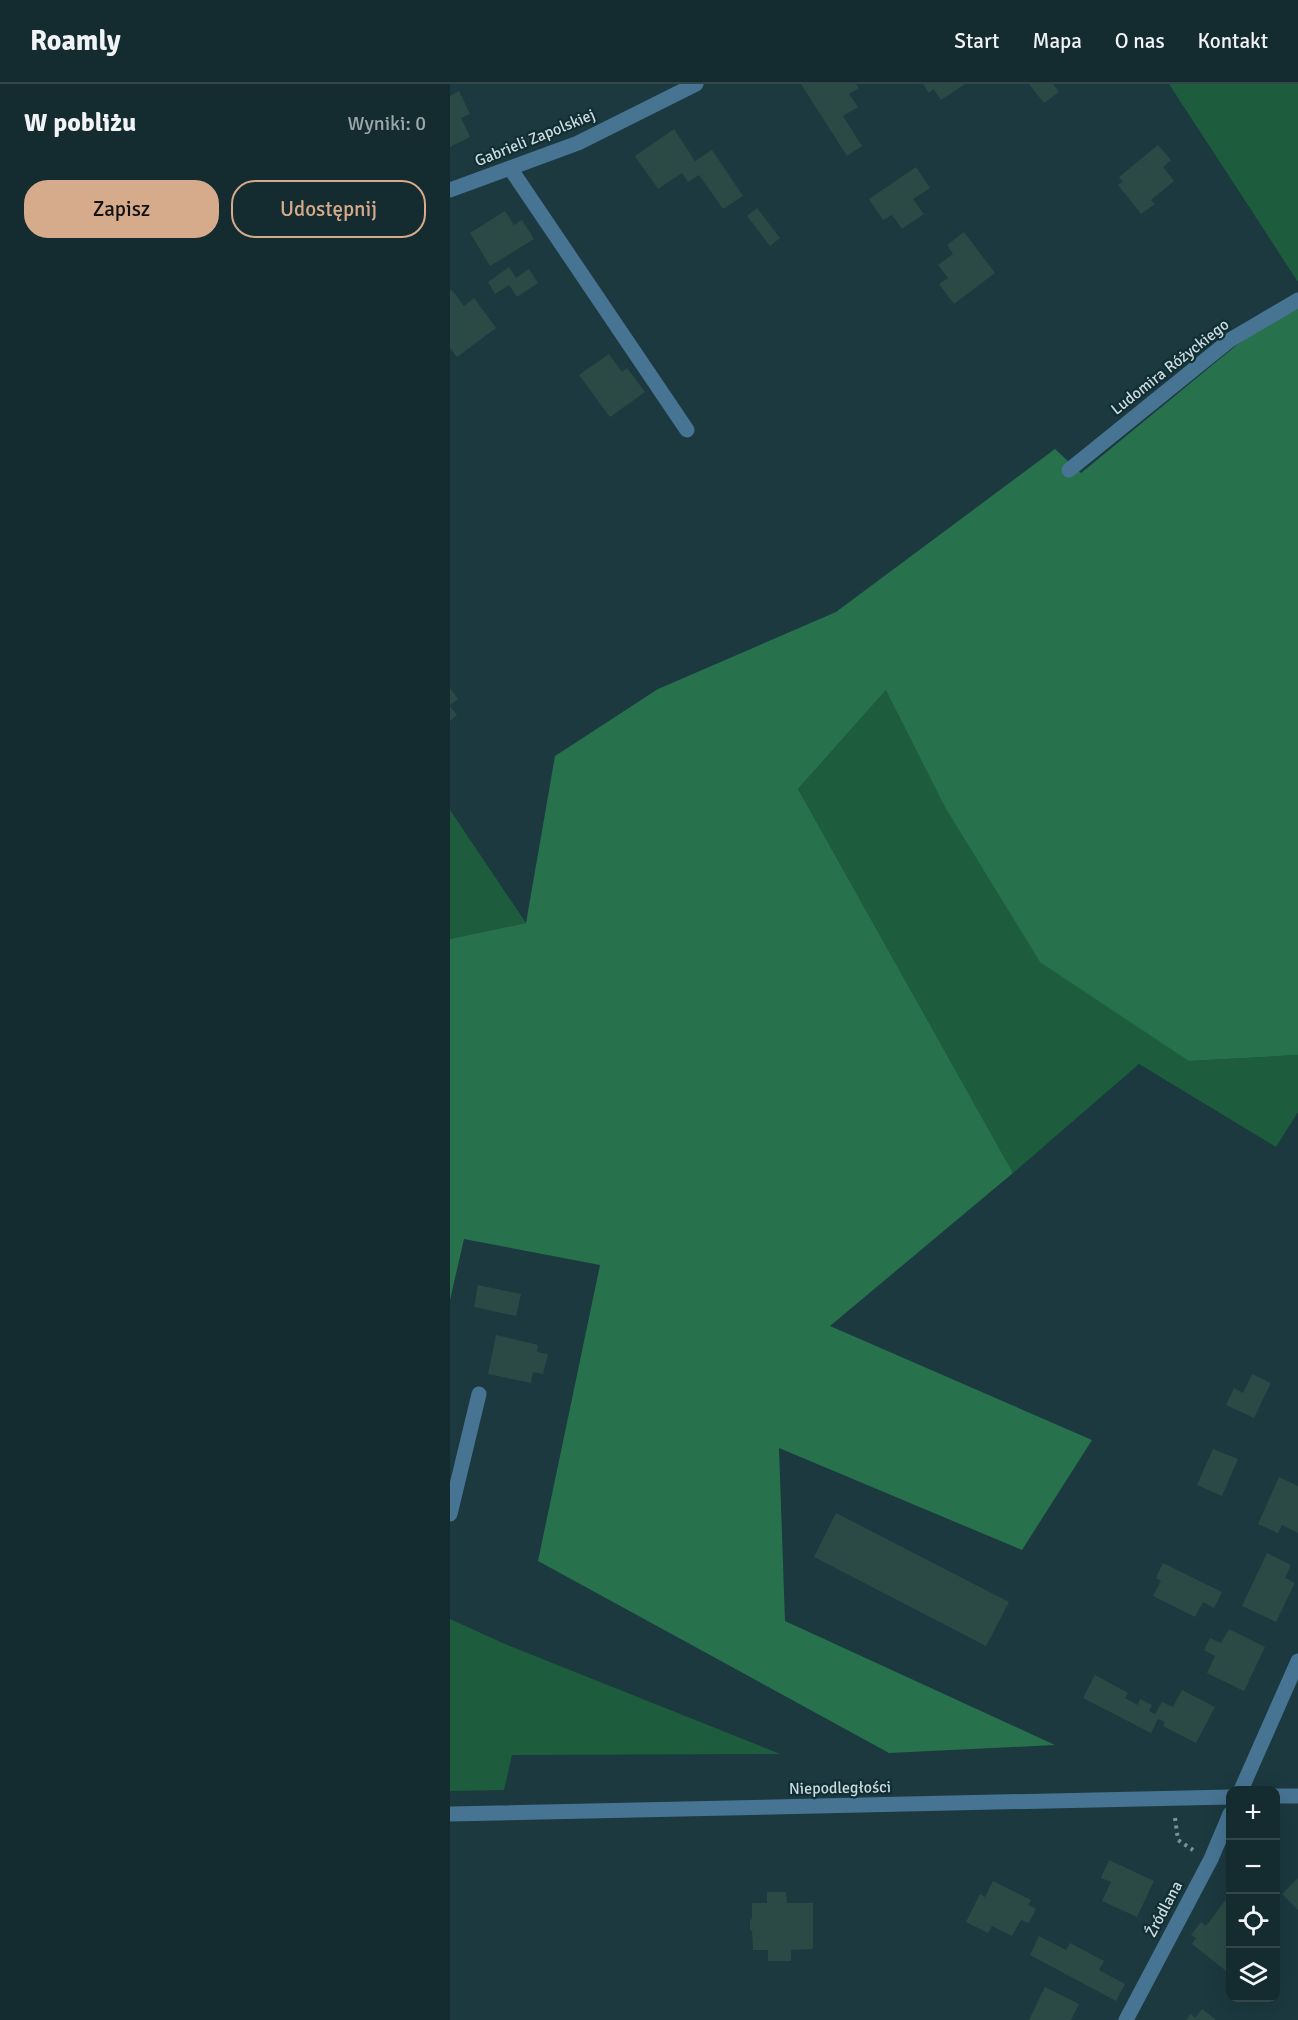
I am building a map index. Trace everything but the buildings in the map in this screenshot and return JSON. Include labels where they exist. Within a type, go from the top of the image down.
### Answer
[{"type":"street","name":"Gabrieli Zapolskiej","points":[[450,190],[578,143],[696,84]]},
{"type":"street","points":[[510,168],[687,430]]},
{"type":"street","name":"Ludomira Różyckiego","points":[[1069,470],[1230,340],[1298,300]]},
{"type":"street","points":[[450,1514],[478,1394]]},
{"type":"street","points":[[1243,1786],[1298,1661]]},
{"type":"street","points":[[1280,1796],[1298,1796]]},
{"type":"street","name":"Niepodległości","points":[[450,1814],[1226,1797]]},
{"type":"street","name":"Źródlana","points":[[1126,2020],[1211,1859],[1226,1823]]},
{"type":"path","points":[[1174,1815],[1178,1840],[1211,1859]]},
{"type":"green space","points":[[1169,84],[1298,84],[1298,282]]},
{"type":"green space","points":[[1298,307],[1298,1055],[1189,1061],[1040,962],[945,807],[886,690],[798,789],[1013,1173],[830,1326],[1092,1440],[1022,1550],[779,1448],[785,1621],[1055,1745],[889,1753],[538,1561],[600,1265],[464,1239],[450,1300],[450,939],[526,923],[555,756],[658,689],[836,612],[1055,449],[1081,473],[1238,344]]},
{"type":"green space","points":[[886,690],[1189,1061],[1298,1055],[1298,1112],[1276,1147],[1139,1064],[1013,1173],[798,789]]},
{"type":"green space","points":[[450,810],[526,923],[450,939]]},
{"type":"green space","points":[[450,1619],[505,1644],[780,1754],[512,1755],[504,1790],[450,1791]]}]
